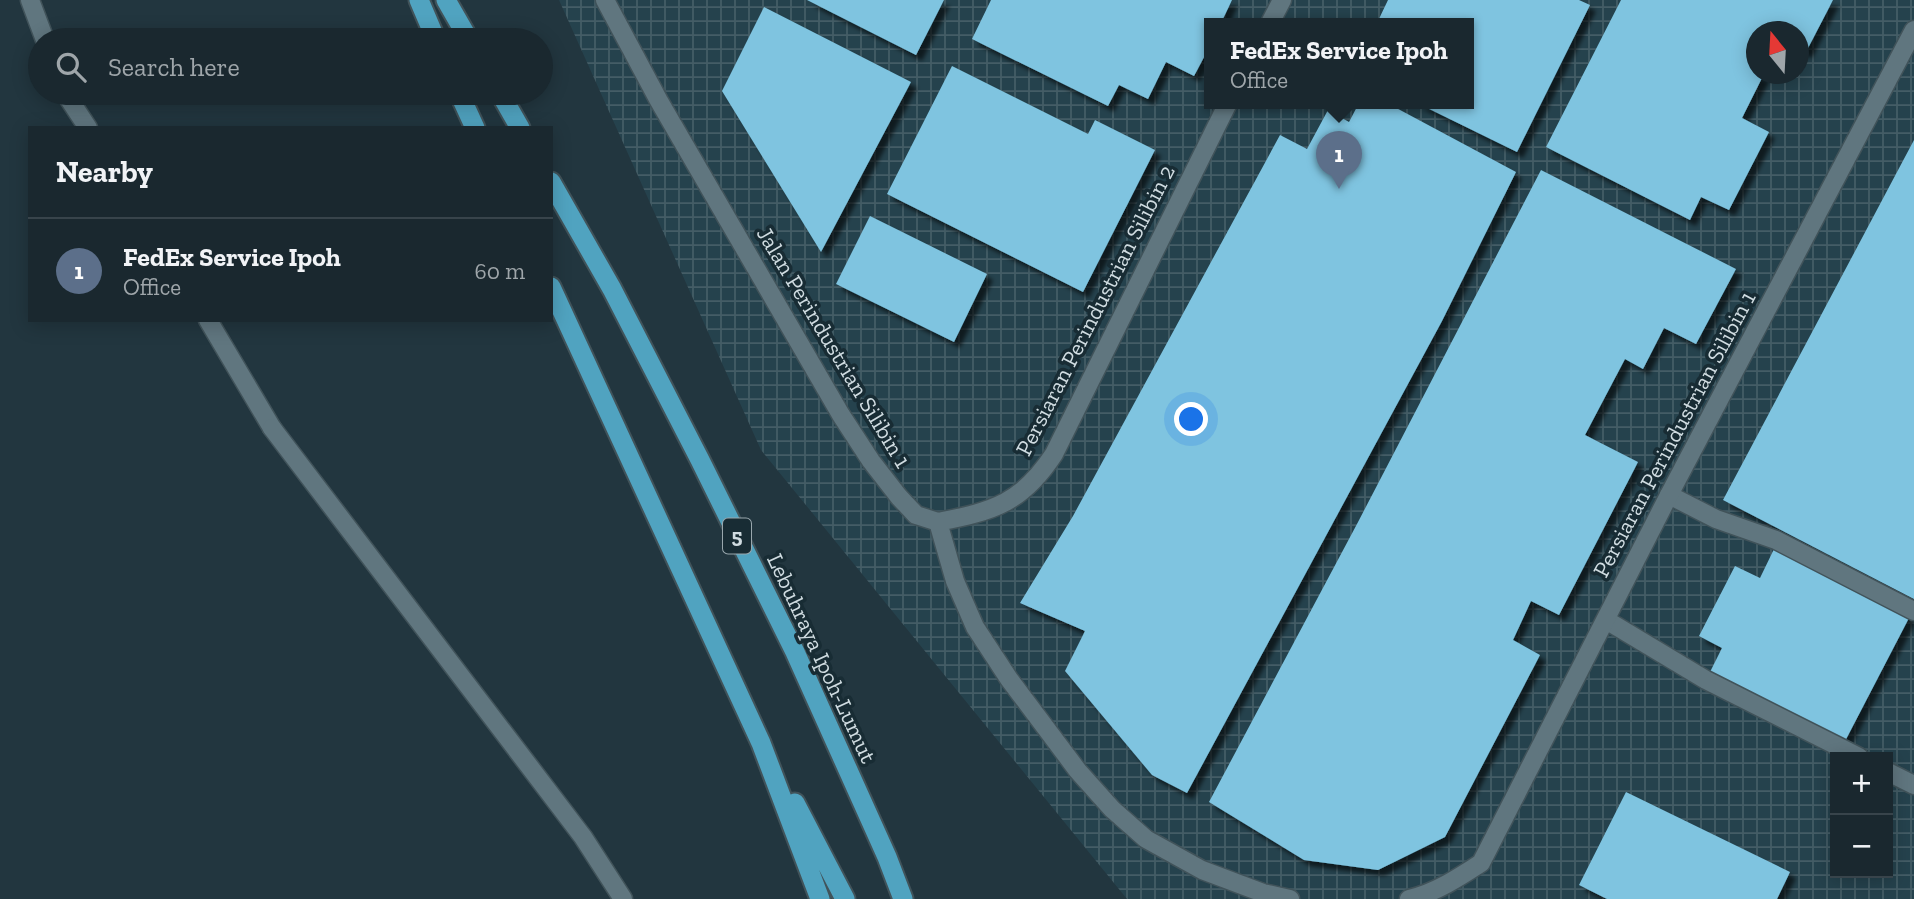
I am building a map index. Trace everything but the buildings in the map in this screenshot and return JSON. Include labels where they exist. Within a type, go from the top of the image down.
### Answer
[{"type":"highway","points":[[419,0],[431,28]]},
{"type":"highway","points":[[446,0],[462,28]]},
{"type":"highway","points":[[464,105],[474,126]]},
{"type":"highway","points":[[507,105],[519,126]]},
{"type":"highway","name":"Lebuhraya Ipoh-Lumut","points":[[553,186],[612,289],[795,652],[887,857],[902,899]]},
{"type":"highway","points":[[553,291],[761,743],[820,899]]},
{"type":"highway","points":[[761,743],[845,899]]},
{"type":"highway","points":[[887,857],[910,899]]},
{"type":"street","points":[[30,0],[40,28]]},
{"type":"street","name":"Jalan Perindustrian Silibin 1","points":[[605,0],[659,101],[856,438],[899,497],[916,514],[938,522]]},
{"type":"street","points":[[1273,18],[1282,0]]},
{"type":"street","name":"Persiaran Perindustrian Silibin 1","points":[[1409,899],[1454,881],[1480,863],[1669,495],[1914,30]]},
{"type":"street","points":[[73,105],[87,126]]},
{"type":"street","name":"Persiaran Perindustrian Silibin 2","points":[[938,522],[1002,505],[1023,492],[1041,473],[1054,454],[1225,109]]},
{"type":"street","points":[[209,322],[272,428],[583,837],[623,899]]},
{"type":"street","points":[[1669,495],[1716,519],[1776,540],[1914,611]]},
{"type":"street","points":[[938,522],[955,581],[975,627],[1009,679],[1078,771],[1112,809],[1146,839],[1202,870],[1263,893],[1290,899]]},
{"type":"street","points":[[1606,620],[1706,680],[1849,752]]},
{"type":"street","points":[[1893,774],[1914,785]]},
{"type":"shaded area","points":[[559,0],[1914,0],[1914,899],[1127,899],[761,450]]},
{"type":"place","name":"FedEx Service Ipoh","points":[[1339,189]]}]
